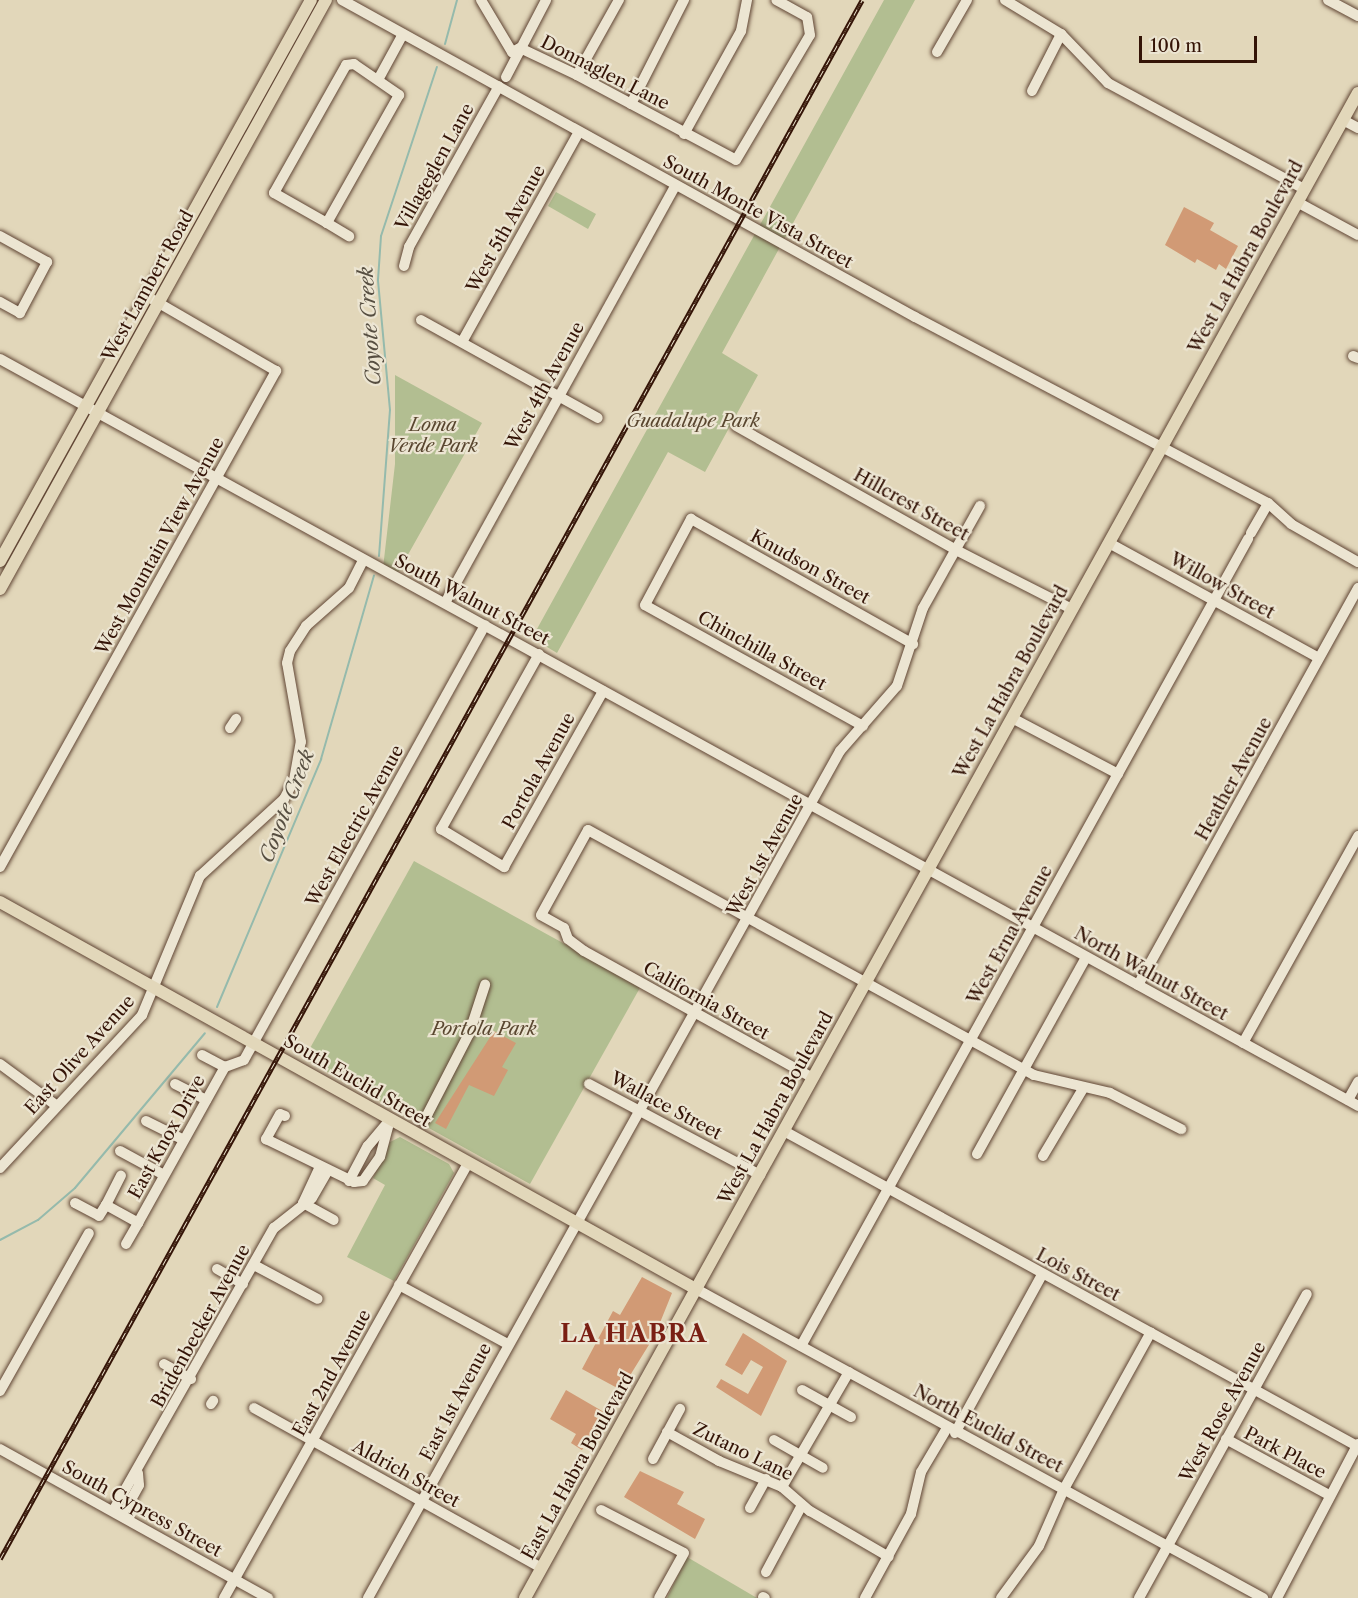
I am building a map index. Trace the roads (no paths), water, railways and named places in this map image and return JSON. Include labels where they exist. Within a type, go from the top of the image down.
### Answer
[{"type":"main road","name":"West Lambert Road","points":[[1,555],[311,0]]},
{"type":"main road","name":"West Lambert Road","points":[[0,589],[326,0]]},
{"type":"main road","name":"West La Habra Boulevard","points":[[696,1289],[1358,93]]},
{"type":"main road","name":"South Euclid Street","points":[[0,902],[696,1289]]},
{"type":"main road","name":"East La Habra Boulevard","points":[[525,1598],[696,1289]]},
{"type":"street","name":"South Monte Vista Street","points":[[342,0],[403,34],[503,82],[579,132],[675,186],[1160,450],[1179,455],[1268,504],[1291,524],[1358,562]]},
{"type":"street","name":"Donnaglen Lane","points":[[481,0],[512,52],[520,48],[577,75],[736,160],[743,154],[811,25],[807,17],[776,0]]},
{"type":"street","name":"Villageglen Lane","points":[[404,266],[409,247],[503,82],[546,0]]},
{"type":"street","points":[[577,75],[619,0]]},
{"type":"street","points":[[631,104],[684,0]]},
{"type":"street","points":[[684,134],[741,31],[747,0]]},
{"type":"street","points":[[937,52],[967,0]]},
{"type":"street","points":[[1005,0],[1061,34],[1108,83],[1304,189]]},
{"type":"street","points":[[1328,0],[1358,16]]},
{"type":"street","points":[[379,78],[403,34]]},
{"type":"street","points":[[1032,91],[1061,34]]},
{"type":"street","points":[[327,223],[399,95],[379,78],[354,64],[346,65],[274,193],[349,236]]},
{"type":"street","points":[[1343,120],[1358,128]]},
{"type":"street","name":"West 5th Avenue","points":[[462,342],[579,132]]},
{"type":"street","name":"West 4th Avenue","points":[[445,603],[675,186]]},
{"type":"street","points":[[1297,202],[1358,235]]},
{"type":"street","points":[[0,236],[47,262],[20,313],[0,302]]},
{"type":"street","name":"West Mountain View Avenue","points":[[0,867],[276,371],[147,296]]},
{"type":"street","points":[[421,320],[598,418]]},
{"type":"street","name":"South Walnut Street","points":[[0,359],[363,560],[485,624],[928,870]]},
{"type":"street","name":"Hillcrest Street","points":[[736,426],[956,550],[1072,609]]},
{"type":"street","name":"West Erna Avenue","points":[[801,1346],[1268,504]]},
{"type":"street","name":"West 1st Avenue","points":[[575,1222],[642,1111],[840,751],[891,695],[913,644],[923,608],[980,506]]},
{"type":"street","name":"Chinchilla Street","points":[[690,519],[645,605],[863,726]]},
{"type":"street","name":"Knudson Street","points":[[690,519],[913,644]]},
{"type":"street","name":"Willow Street","points":[[1109,543],[1319,658]]},
{"type":"street","points":[[1,555],[16,560]]},
{"type":"street","name":"East Olive Avenue","points":[[0,1168],[142,1015],[157,989],[183,910],[200,876],[271,814],[294,780],[301,721],[287,663],[290,651],[306,626],[350,588],[363,560]]},
{"type":"street","name":"Heather Avenue","points":[[1138,985],[1358,588]]},
{"type":"street","name":"West Electric Avenue","points":[[254,1043],[485,624]]},
{"type":"street","name":"Portola Avenue","points":[[539,654],[441,830],[504,867],[603,691]]},
{"type":"street","points":[[1012,718],[1118,774]]},
{"type":"street","name":"California Street","points":[[748,918],[588,830],[541,915],[564,928],[568,939],[584,951],[695,1016],[813,1078]]},
{"type":"street","points":[[1243,1043],[1358,836]]},
{"type":"street","name":"North Walnut Street","points":[[928,870],[1358,1106]]},
{"type":"street","points":[[748,918],[1024,1070],[1110,1093],[1181,1130]]},
{"type":"street","points":[[977,1154],[1086,957]]},
{"type":"street","points":[[424,1121],[469,1034],[485,985]]},
{"type":"street","name":"East Knox Drive","points":[[75,1203],[99,1216],[106,1205],[138,1223],[225,1067],[244,1060],[254,1043]]},
{"type":"street","points":[[202,1055],[225,1067]]},
{"type":"street","points":[[0,1064],[57,1106]]},
{"type":"street","points":[[1348,1100],[1358,1082]]},
{"type":"street","points":[[175,1084],[207,1100]]},
{"type":"street","name":"Wallace Street","points":[[589,1084],[760,1174]]},
{"type":"street","points":[[1043,1156],[1084,1087]]},
{"type":"street","points":[[285,1116],[280,1114],[266,1139],[323,1170],[349,1181],[368,1177],[389,1138],[390,1120]]},
{"type":"street","points":[[349,1181],[368,1146],[390,1120]]},
{"type":"street","points":[[146,1121],[184,1140]]},
{"type":"street","name":"Lois Street","points":[[784,1131],[1042,1275],[1358,1445]]},
{"type":"street","points":[[120,1151],[164,1175]]},
{"type":"street","name":"East 2nd Avenue","points":[[225,1598],[468,1164]]},
{"type":"street","name":"Bridenbecker Avenue","points":[[117,1514],[139,1485],[138,1473],[274,1228],[303,1203],[323,1170]]},
{"type":"street","points":[[106,1205],[121,1176]]},
{"type":"street","points":[[303,1203],[334,1220]]},
{"type":"street","name":"East 1st Avenue","points":[[368,1598],[506,1343],[575,1222]]},
{"type":"street","points":[[126,1244],[138,1223]]},
{"type":"street","points":[[0,1391],[89,1233]]},
{"type":"street","points":[[254,1264],[318,1299]]},
{"type":"street","points":[[217,1269],[243,1284]]},
{"type":"street","points":[[865,1598],[910,1514],[921,1472],[951,1430],[1042,1275]]},
{"type":"street","points":[[399,1285],[506,1343]]},
{"type":"street","name":"North Euclid Street","points":[[696,1289],[1263,1598]]},
{"type":"street","name":"West Rose Avenue","points":[[1139,1598],[1307,1294]]},
{"type":"street","points":[[1001,1598],[1039,1546],[1064,1489],[1151,1332]]},
{"type":"street","points":[[164,1364],[191,1379]]},
{"type":"street","points":[[782,1487],[828,1404],[849,1372]]},
{"type":"street","points":[[802,1390],[851,1417]]},
{"type":"street","name":"Aldrich Street","points":[[254,1408],[542,1568]]},
{"type":"street","points":[[653,1459],[680,1408]]},
{"type":"street","name":"Zutano Lane","points":[[667,1432],[718,1461],[782,1487],[802,1505],[889,1557]]},
{"type":"street","name":"Park Place","points":[[1226,1439],[1329,1495]]},
{"type":"street","points":[[774,1440],[823,1468]]},
{"type":"street","points":[[1276,1598],[1329,1495],[1358,1445]]},
{"type":"street","name":"South Cypress Street","points":[[0,1449],[268,1598]]},
{"type":"street","points":[[750,1508],[766,1479]]},
{"type":"street","points":[[766,1572],[802,1505]]},
{"type":"street","points":[[601,1510],[684,1553],[659,1598]]},
{"type":"waterway","name":"Coyote Creek","points":[[445,44],[457,0]]},
{"type":"waterway","name":"Coyote Creek","points":[[379,556],[390,410],[378,280],[381,236],[437,67]]},
{"type":"waterway","name":"Coyote Creek","points":[[217,1007],[321,759],[374,575]]},
{"type":"waterway","name":"Coyote Creek","points":[[0,1240],[38,1220],[75,1188],[205,1033]]},
{"type":"railway","points":[[0,1559],[862,0]]},
{"type":"district","name":"LA HABRA","points":[[634,1334]]},
{"type":"park label","name":"Guadalupe Park","points":[[693,421]]},
{"type":"park label","name":"Loma Verde Park","points":[[433,436]]},
{"type":"park label","name":"Portola Park","points":[[484,1029]]}]
